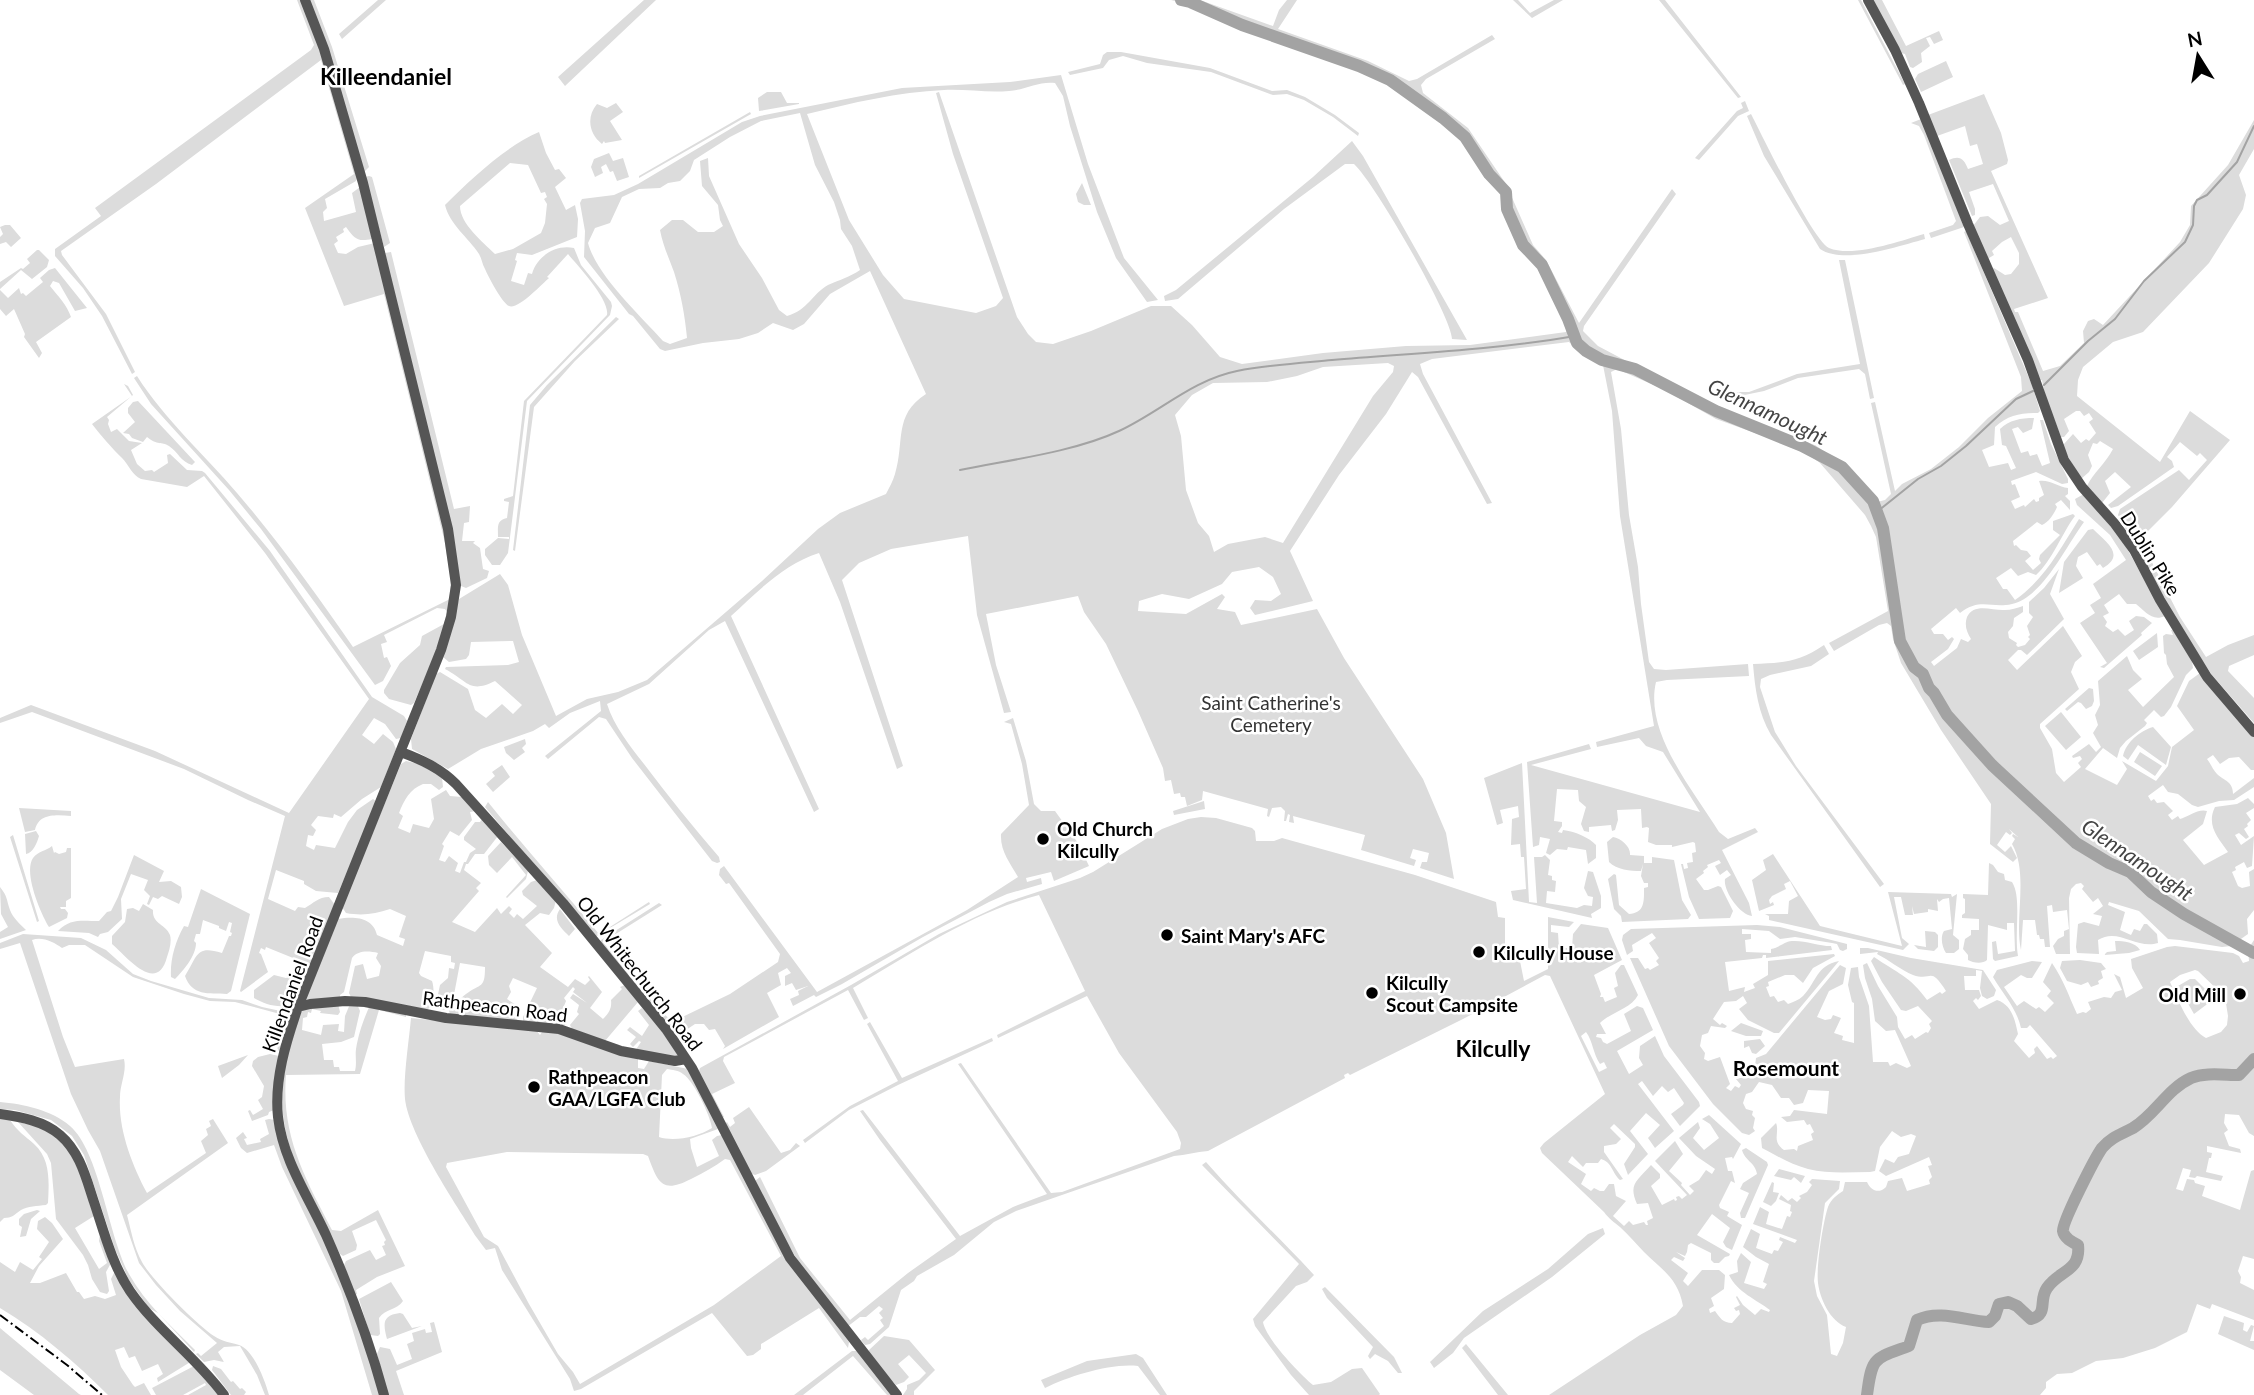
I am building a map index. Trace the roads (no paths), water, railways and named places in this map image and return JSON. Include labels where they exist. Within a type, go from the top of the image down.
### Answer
[{"type":"street","name":"Killendaniel Road","points":[[305,0],[324,49],[366,194],[446,519],[456,585],[451,617],[441,650],[298,1007],[285,1049],[277,1101],[280,1125],[294,1169],[354,1300],[384,1395]]},
{"type":"street","name":"Dublin Pike","points":[[1868,0],[1908,76],[2036,383],[2069,470],[2122,532],[2207,677],[2254,732]]},
{"type":"street","name":"Old Whitechurch Road","points":[[401,752],[433,765],[456,784],[563,903],[666,1029],[686,1059],[790,1258],[897,1395]]},
{"type":"street","name":"Rathpeacon Road","points":[[298,1007],[345,1001],[366,1002],[446,1018],[559,1029],[621,1051],[675,1061],[686,1059]]},
{"type":"street","points":[[0,1114],[33,1121],[68,1142],[81,1165],[112,1257],[128,1288],[150,1317],[203,1369],[224,1395]]},
{"type":"waterway","name":"Glennamought","points":[[1181,0],[1390,80],[1465,137],[1489,174],[1506,192],[1507,209],[1523,245],[1542,265],[1577,343],[1586,351],[1602,360],[1635,369],[1716,411],[1802,446],[1842,467],[1873,501],[1883,528],[1900,641],[1914,667],[1923,674],[1947,715],[1992,765],[2076,843],[2130,872],[2151,892],[2184,914],[2254,953]]},
{"type":"waterway","points":[[2044,385],[2088,341],[2115,319],[2144,281],[2185,242],[2193,225],[2197,200],[2207,195],[2237,162],[2254,126]]},
{"type":"waterway","points":[[960,470],[1082,445],[1119,431],[1205,382],[1237,371],[1296,363],[1484,348],[1575,336]]},
{"type":"waterway","points":[[1878,511],[1966,446],[2016,399],[2033,391]]},
{"type":"waterway","name":"Glennamought","points":[[1867,1395],[1873,1366],[1882,1357],[1909,1346],[1917,1320],[1944,1316],[1989,1322],[1995,1316],[1999,1304],[2008,1302],[2017,1306],[2031,1319],[2040,1314],[2047,1288],[2076,1261],[2078,1245],[2065,1236],[2064,1225],[2105,1144],[2141,1123],[2168,1095],[2191,1078],[2215,1074],[2239,1075],[2254,1059]]},
{"type":"railway","points":[[0,1315],[102,1395]]},
{"type":"place","name":"Old Church Kilcully","points":[[1043,839]]},
{"type":"place","name":"Saint Mary's AFC","points":[[1167,935]]},
{"type":"place","name":"Kilcully House","points":[[1479,952]]},
{"type":"place","name":"Kilcully Scout Campsite","points":[[1372,993]]},
{"type":"place","name":"Old Mill","points":[[2240,994]]},
{"type":"place","name":"Rathpeacon GAA/LGFA Club","points":[[534,1087]]},
{"type":"district","name":"Killeendaniel","points":[[386,76]]},
{"type":"district","name":"Kilcully","points":[[1493,1048]]},
{"type":"district","name":"Rosemount","points":[[1786,1067]]},
{"type":"park label","name":"Saint Catherine's Cemetery","points":[[1271,713]]}]
